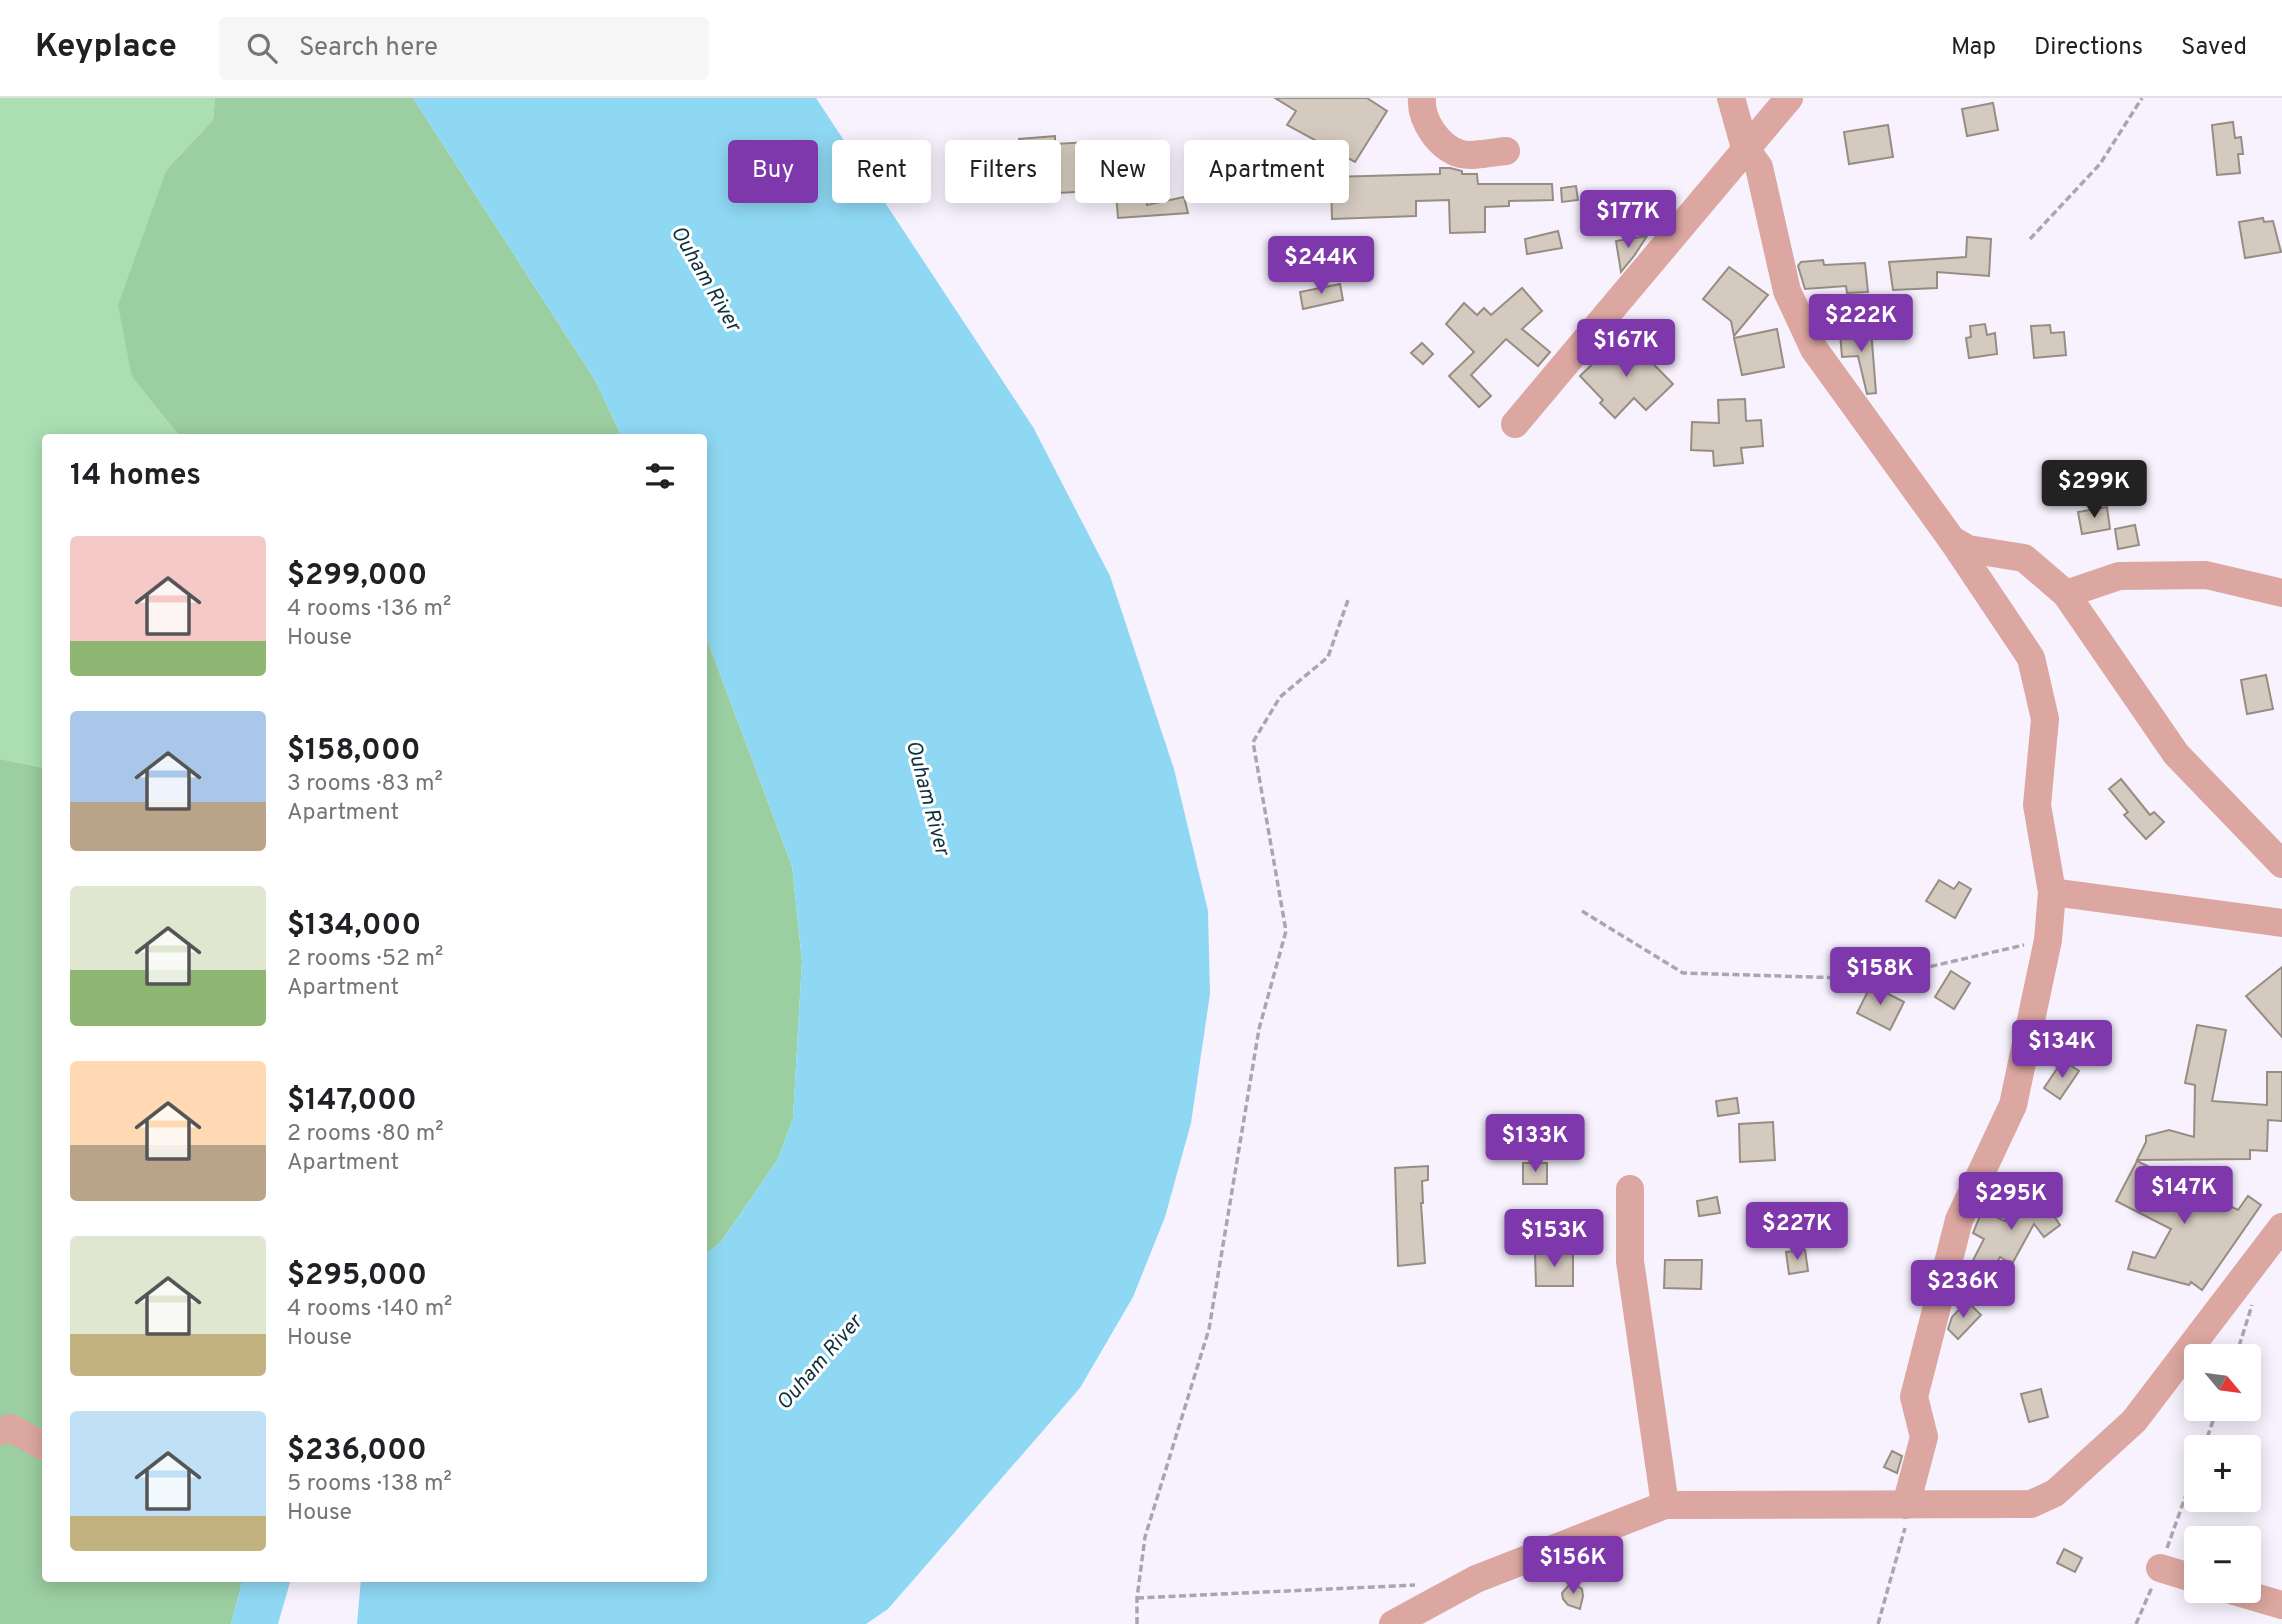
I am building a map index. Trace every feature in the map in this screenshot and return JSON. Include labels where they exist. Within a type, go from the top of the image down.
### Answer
[{"type":"street","points":[[1422,98],[1421,107],[1434,136],[1461,154],[1506,151]]},
{"type":"street","points":[[1731,98],[1745,148],[1759,167],[1787,291],[1814,349],[1952,540],[2031,658],[2045,719],[2037,805],[2052,892],[2048,940],[2013,1105],[1959,1220],[1914,1397],[1924,1437],[1906,1505]]},
{"type":"street","points":[[1515,424],[1789,98]]},
{"type":"street","points":[[1952,540],[1968,549],[2024,558],[2066,594],[2176,754],[2282,864]]},
{"type":"street","points":[[2066,594],[2119,576],[2206,575],[2282,593]]},
{"type":"street","points":[[2052,892],[2282,923]]},
{"type":"street","points":[[1630,1189],[1630,1261],[1665,1505]]},
{"type":"street","points":[[1393,1624],[1476,1579],[1665,1505],[2031,1504],[2055,1493],[2134,1421],[2282,1227]]},
{"type":"street","points":[[0,1432],[10,1428],[42,1445]]},
{"type":"street","points":[[2160,1568],[2184,1575]]},
{"type":"street","points":[[2261,1599],[2282,1605]]},
{"type":"path","points":[[2030,239],[2099,164],[2142,98]]},
{"type":"path","points":[[1137,1624],[1137,1598],[1145,1537],[1209,1329],[1259,1029],[1286,931],[1253,742],[1280,697],[1328,657],[1348,600]]},
{"type":"path","points":[[1583,911],[1683,973],[1876,979],[2048,940]]},
{"type":"path","points":[[1878,1624],[1906,1521],[1906,1505]]},
{"type":"path","points":[[1137,1598],[1426,1584]]},
{"type":"green space","points":[[0,98],[215,98],[213,120],[167,169],[132,377],[178,434],[42,434],[42,767],[0,759]]},
{"type":"green space","points":[[215,98],[413,98],[595,380],[621,434],[178,434],[132,377],[118,305],[167,169],[213,120]]},
{"type":"green space","points":[[707,639],[792,866],[802,961],[793,1118],[778,1159],[721,1242],[707,1253]]},
{"type":"green space","points":[[0,759],[42,767],[42,1582],[242,1582],[231,1624],[0,1624]]},
{"type":"water","name":"Ouham River","points":[[413,98],[816,98],[844,140],[832,140],[832,203],[885,203],[1033,427],[1110,576],[1174,769],[1208,911],[1210,994],[1191,1123],[1165,1217],[1133,1297],[1080,1388],[888,1609],[866,1624],[357,1624],[361,1582],[707,1582],[707,1253],[721,1242],[778,1159],[793,1118],[802,961],[792,866],[707,639],[707,434],[621,434],[595,380]]},
{"type":"water","points":[[242,1582],[290,1582],[278,1624],[231,1624]]},
{"type":"building","points":[[1275,98],[1367,98],[1387,111],[1355,162],[1349,159],[1349,140],[1315,140],[1287,125],[1296,111]]},
{"type":"building","points":[[1993,103],[1998,130],[1967,136],[1962,109]]},
{"type":"building","points":[[2233,122],[2235,138],[2241,137],[2243,154],[2238,154],[2240,173],[2217,175],[2212,125]]},
{"type":"building","points":[[1888,125],[1893,157],[1849,164],[1844,132]]},
{"type":"building","points":[[1055,136],[1055,140],[1019,139]]},
{"type":"building","points":[[1075,143],[1075,192],[1061,193],[1061,144]]},
{"type":"building","points":[[1440,168],[1450,168],[1462,171],[1462,174],[1477,174],[1478,184],[1552,184],[1553,200],[1509,201],[1509,206],[1485,207],[1485,232],[1450,233],[1449,200],[1416,201],[1416,216],[1332,219],[1332,203],[1349,203],[1349,177],[1440,174]]},
{"type":"building","points":[[1576,186],[1578,200],[1562,202],[1561,188]]},
{"type":"building","points":[[1184,197],[1188,213],[1118,218],[1117,203],[1170,203],[1170,200]]},
{"type":"building","points":[[2263,218],[2264,222],[2273,221],[2281,252],[2245,258],[2239,222]]},
{"type":"building","points":[[1558,231],[1562,248],[1527,254],[1525,239]]},
{"type":"building","points":[[1647,236],[1634,256],[1621,272],[1616,241]]},
{"type":"building","points":[[1967,237],[1991,239],[1989,276],[1937,272],[1937,288],[1893,290],[1889,262],[1966,257]]},
{"type":"building","points":[[1823,260],[1824,265],[1865,263],[1868,292],[1847,293],[1846,286],[1805,289],[1798,266],[1801,262]]},
{"type":"building","points":[[1729,267],[1768,295],[1734,336],[1731,321],[1703,299]]},
{"type":"building","points":[[1340,284],[1343,300],[1303,309],[1300,292]]},
{"type":"building","points":[[1522,288],[1542,311],[1522,329],[1550,352],[1538,366],[1506,339],[1471,375],[1491,396],[1479,407],[1449,376],[1474,352],[1446,324],[1464,303],[1477,315],[1484,308],[1491,315]]},
{"type":"building","points":[[1985,324],[1987,335],[1995,333],[1997,354],[1969,358],[1966,338],[1971,337],[1970,326]]},
{"type":"building","points":[[2050,325],[2051,333],[2064,332],[2066,355],[2034,358],[2031,326]]},
{"type":"building","points":[[1777,329],[1784,367],[1742,375],[1734,338]]},
{"type":"building","points":[[1871,329],[1876,393],[1867,394],[1858,356],[1842,357],[1840,333]]},
{"type":"building","points":[[1625,335],[1673,384],[1646,410],[1634,398],[1615,418],[1600,403],[1603,400],[1580,376],[1606,351],[1612,358]]},
{"type":"building","points":[[1422,343],[1433,354],[1423,364],[1411,353]]},
{"type":"building","points":[[1745,399],[1746,421],[1761,420],[1763,446],[1741,448],[1743,463],[1714,466],[1713,451],[1691,450],[1692,422],[1719,423],[1718,400]]},
{"type":"building","points":[[2107,507],[2110,529],[2082,534],[2078,512]]},
{"type":"building","points":[[2135,525],[2139,545],[2118,549],[2115,529]]},
{"type":"building","points":[[2266,675],[2273,709],[2247,714],[2241,680]]},
{"type":"building","points":[[2121,779],[2150,815],[2154,812],[2164,822],[2146,839],[2124,815],[2128,812],[2109,789]]},
{"type":"building","points":[[1939,880],[1954,889],[1959,882],[1971,889],[1955,918],[1926,901]]},
{"type":"building","points":[[2282,967],[2282,1037],[2246,996]]},
{"type":"building","points":[[1951,971],[1970,983],[1954,1009],[1935,997]]},
{"type":"building","points":[[1871,985],[1904,1002],[1890,1030],[1857,1013]]},
{"type":"building","points":[[2197,1025],[2226,1030],[2212,1101],[2267,1105],[2267,1072],[2282,1072],[2282,1121],[2268,1120],[2267,1151],[2250,1150],[2250,1159],[2137,1160],[2146,1142],[2146,1136],[2169,1130],[2194,1137],[2195,1085],[2185,1083]]},
{"type":"building","points":[[2063,1060],[2079,1071],[2060,1099],[2044,1088]]},
{"type":"building","points":[[1737,1098],[1739,1113],[1718,1116],[1716,1101]]},
{"type":"building","points":[[1773,1122],[1775,1160],[1740,1162],[1739,1124]]},
{"type":"building","points":[[2137,1161],[2238,1210],[2248,1196],[2261,1205],[2202,1290],[2191,1282],[2189,1285],[2128,1269],[2133,1252],[2155,1258],[2171,1229],[2116,1201]]},
{"type":"building","points":[[1523,1163],[1547,1163],[1547,1184],[1523,1184]]},
{"type":"building","points":[[1428,1166],[1428,1180],[1422,1181],[1421,1203],[1425,1263],[1398,1266],[1395,1168]]},
{"type":"building","points":[[2040,1192],[2052,1206],[2049,1209],[2060,1225],[2044,1237],[2034,1224],[2012,1264],[2000,1257],[1990,1274],[1971,1264],[1984,1239],[1973,1233],[1982,1211],[2005,1221]]},
{"type":"building","points":[[1717,1197],[1720,1213],[1699,1216],[1697,1201]]},
{"type":"building","points":[[1805,1250],[1808,1271],[1789,1274],[1786,1252]]},
{"type":"building","points":[[1573,1251],[1573,1286],[1536,1286],[1535,1252]]},
{"type":"building","points":[[1665,1260],[1702,1260],[1701,1289],[1664,1288]]},
{"type":"building","points":[[1967,1301],[1981,1315],[1958,1339],[1948,1329],[1952,1317]]},
{"type":"building","points":[[2041,1389],[2048,1417],[2029,1422],[2021,1394]]},
{"type":"building","points":[[1892,1451],[1902,1456],[1897,1473],[1884,1467]]},
{"type":"building","points":[[2064,1549],[2082,1558],[2075,1572],[2057,1563]]},
{"type":"building","points":[[1569,1585],[1582,1589],[1580,1609],[1568,1605],[1563,1599],[1562,1593]]}]
